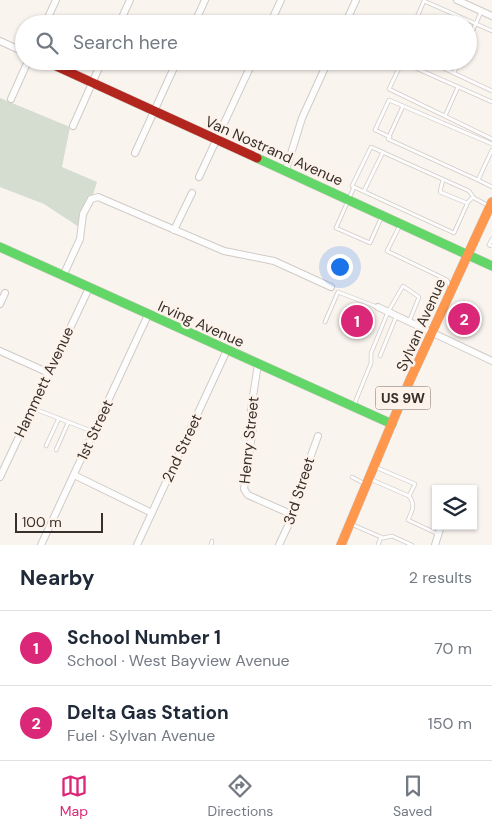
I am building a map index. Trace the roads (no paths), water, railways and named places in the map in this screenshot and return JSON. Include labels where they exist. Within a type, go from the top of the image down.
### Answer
[{"type":"street","points":[[49,15],[56,0]]},
{"type":"street","points":[[123,15],[130,0]]},
{"type":"street","points":[[198,15],[205,0]]},
{"type":"street","points":[[274,15],[281,0]]},
{"type":"street","points":[[349,15],[356,0]]},
{"type":"street","points":[[457,0],[492,16]]},
{"type":"street","points":[[0,41],[15,48]]},
{"type":"street","points":[[11,99],[24,70]]},
{"type":"street","name":"Van Nostrand Avenue","points":[[64,70],[492,266]]},
{"type":"street","points":[[72,126],[98,70]]},
{"type":"street","points":[[135,153],[173,70]]},
{"type":"street","points":[[199,177],[249,70]]},
{"type":"street","points":[[286,170],[302,118],[324,70]]},
{"type":"street","points":[[174,230],[192,192]]},
{"type":"street","points":[[63,276],[80,239],[86,207],[94,197],[230,253],[274,261],[332,287]]},
{"type":"street","name":"Sylvan Avenue","points":[[341,544],[432,332],[491,205]]},
{"type":"street","name":"Irving Avenue","points":[[0,248],[392,424]]},
{"type":"street","name":"Hammett Avenue","points":[[0,477],[90,288]]},
{"type":"street","points":[[0,304],[5,293]]},
{"type":"street","points":[[378,307],[492,361]]},
{"type":"street","name":"1st Street","points":[[41,545],[148,315]]},
{"type":"street","name":"2nd Street","points":[[137,545],[227,350]]},
{"type":"street","points":[[0,351],[49,373]]},
{"type":"street","name":"Henry Street","points":[[258,364],[251,409],[253,428],[244,489],[248,495],[293,515]]},
{"type":"street","name":"3rd Street","points":[[279,545],[293,515],[294,503],[318,436]]},
{"type":"street","points":[[74,475],[152,513]]},
{"type":"street","points":[[435,545],[440,530]]},
{"type":"lane","points":[[418,15],[424,1],[456,15]]},
{"type":"lane","points":[[477,22],[482,11]]},
{"type":"lane","points":[[477,24],[492,31]]},
{"type":"lane","points":[[398,70],[389,89],[445,116],[447,119],[492,139]]},
{"type":"lane","points":[[420,70],[492,102]]},
{"type":"lane","points":[[448,70],[492,90]]},
{"type":"lane","points":[[445,116],[458,87]]},
{"type":"lane","points":[[492,144],[388,100],[375,130],[492,187]]},
{"type":"lane","points":[[389,138],[404,106]]},
{"type":"lane","points":[[382,216],[370,243],[336,228],[354,187],[352,186],[371,147],[469,190],[473,196],[491,205]]},
{"type":"lane","points":[[478,180],[492,150]]},
{"type":"lane","points":[[364,191],[382,152]]},
{"type":"lane","points":[[443,179],[440,192],[467,203]]},
{"type":"lane","points":[[354,187],[454,233],[467,203],[473,196]]},
{"type":"lane","points":[[400,224],[387,252],[443,278],[450,284],[451,290]]},
{"type":"lane","points":[[491,245],[492,239]]},
{"type":"lane","points":[[353,406],[388,312],[399,290],[406,286],[419,297],[409,322]]},
{"type":"lane","points":[[326,322],[338,292],[378,307]]},
{"type":"lane","points":[[380,356],[396,316]]},
{"type":"lane","points":[[32,408],[94,432]]},
{"type":"lane","points":[[46,446],[59,418]]},
{"type":"lane","points":[[56,450],[68,423]]},
{"type":"lane","points":[[374,466],[415,484],[409,496]]},
{"type":"lane","points":[[352,477],[409,496],[413,501],[413,507],[408,520],[438,534]]},
{"type":"lane","points":[[350,524],[381,537],[392,536],[412,545]]},
{"type":"lane","points":[[378,545],[381,537]]},
{"type":"place","name":"Delta Gas Station","points":[[464,319]]},
{"type":"place","name":"School Number 1","points":[[357,321]]}]
